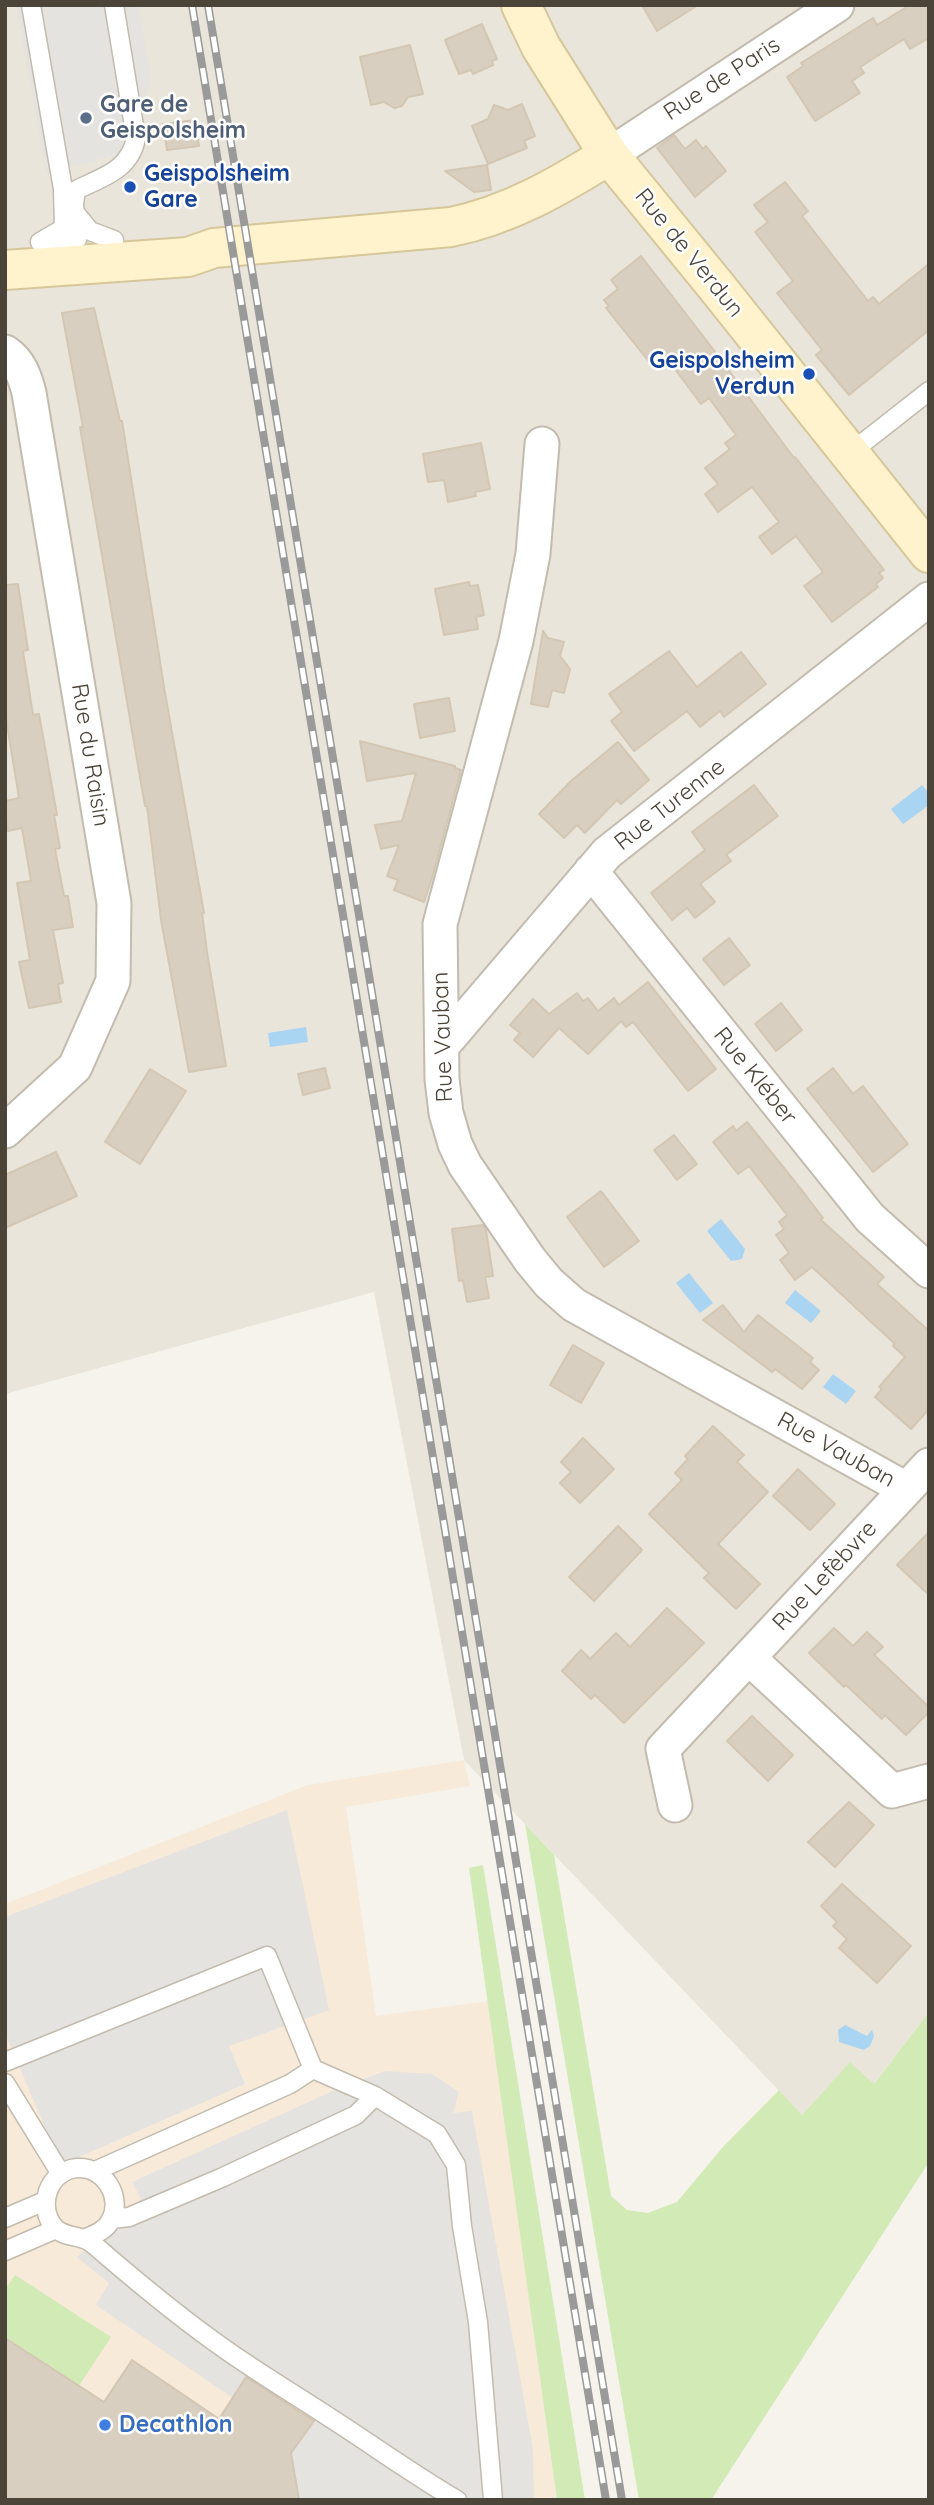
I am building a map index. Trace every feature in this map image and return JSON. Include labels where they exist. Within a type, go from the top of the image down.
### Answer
[{"type":"main road","name":"Rue de Verdun","points":[[521,5],[541,47],[608,155],[929,553]]},
{"type":"main road","points":[[50,236],[189,244],[214,248],[412,232],[474,222],[542,195],[608,155]]},
{"type":"main road","points":[[5,270],[188,257],[214,248]]},
{"type":"street","name":"Rue de Paris","points":[[608,155],[837,5]]},
{"type":"street","name":"Rue du Raisin","points":[[5,352],[18,364],[26,377],[114,903],[113,981],[75,1067],[5,1130]]},
{"type":"street","name":"Rue Vauban","points":[[542,444],[533,554],[516,641],[440,924],[442,1079],[446,1113],[455,1144],[483,1193],[530,1260],[549,1283],[575,1305],[906,1489]]},
{"type":"street","name":"Rue Turenne","points":[[443,1045],[607,853],[929,599]]},
{"type":"street","name":"Rue Kléber","points":[[590,872],[870,1218],[929,1271]]},
{"type":"street","name":"Rue Lefèbvre","points":[[675,1805],[663,1749],[929,1465]]},
{"type":"street","points":[[750,1658],[892,1791],[929,1782]]},
{"type":"lane","points":[[30,5],[74,204],[50,236]]},
{"type":"lane","points":[[70,190],[123,165],[133,150],[136,138],[114,5]]},
{"type":"lane","points":[[50,236],[64,228],[70,190]]},
{"type":"lane","points":[[5,258],[54,253],[67,247],[50,236]]},
{"type":"lane","points":[[850,453],[929,391]]},
{"type":"lane","points":[[5,2062],[267,1956],[313,2069],[376,2096],[437,2134],[456,2165],[462,2226],[478,2322],[493,2500]]},
{"type":"lane","points":[[95,2171],[290,2084],[313,2069]]},
{"type":"lane","points":[[5,2083],[61,2174]]},
{"type":"lane","points":[[111,2220],[129,2217],[258,2161],[356,2115],[376,2096]]},
{"type":"lane","points":[[78,2168],[95,2171],[109,2183],[116,2201],[111,2220],[101,2232],[86,2238],[70,2237],[56,2229],[47,2217],[45,2201],[50,2185],[61,2174],[78,2168]]},
{"type":"lane","points":[[5,2218],[45,2201]]},
{"type":"lane","points":[[5,2251],[56,2229]]},
{"type":"lane","points":[[86,2238],[157,2299],[211,2340],[457,2500]]},
{"type":"shaded area","points":[[5,5],[929,5],[929,2012],[873,2085],[850,2063],[802,2115],[464,1760],[374,1292],[5,1394]]},
{"type":"shaded area","name":"Gare de Geispolsheim","points":[[16,5],[139,5],[151,82],[121,154],[46,173]]},
{"type":"shaded area","points":[[464,1760],[470,1786],[346,1807],[376,2016],[489,2001],[557,2500],[5,2500],[5,1904],[308,1785]]},
{"type":"shaded area","points":[[287,1810],[329,2010],[229,2046],[245,2084],[61,2165],[5,2033],[5,1917]]},
{"type":"shaded area","points":[[385,2071],[432,2074],[459,2092],[453,2113],[472,2111],[533,2449],[534,2500],[299,2500],[291,2453],[314,2419],[249,2375],[233,2398],[96,2305],[109,2283],[77,2257],[141,2199],[132,2182],[344,2086]]},
{"type":"green space","points":[[525,1824],[554,1855],[611,2196],[627,2210],[648,2213],[677,2202],[722,2148],[779,2090],[802,2115],[850,2062],[874,2084],[929,2012],[929,2162],[711,2500],[639,2500]]},
{"type":"green space","points":[[483,1865],[585,2500],[557,2500],[469,1868]]},
{"type":"green space","points":[[15,2275],[111,2337],[79,2386],[5,2337],[5,2290]]},
{"type":"water","points":[[922,785],[929,793],[929,805],[903,824],[891,809]]},
{"type":"water","points":[[306,1027],[308,1042],[270,1047],[268,1033]]},
{"type":"water","points":[[721,1219],[745,1249],[742,1259],[731,1261],[707,1231]]},
{"type":"water","points":[[689,1273],[713,1303],[700,1313],[676,1283]]},
{"type":"water","points":[[795,1290],[821,1311],[811,1323],[785,1303]]},
{"type":"water","points":[[833,1374],[856,1391],[846,1404],[823,1387]]},
{"type":"water","points":[[845,2025],[867,2036],[872,2030],[874,2036],[870,2046],[864,2050],[839,2042],[838,2030]]},
{"type":"building","points":[[642,5],[698,5],[657,31]]},
{"type":"building","points":[[910,5],[929,5],[929,38],[910,49],[904,39],[860,67],[864,73],[852,81],[860,93],[815,121],[787,77],[803,66],[801,63],[873,18],[877,25]]},
{"type":"building","points":[[482,24],[497,59],[492,61],[493,65],[473,74],[471,70],[459,74],[445,40]]},
{"type":"building","points":[[410,45],[423,94],[408,97],[402,106],[394,108],[384,102],[371,105],[360,57]]},
{"type":"building","points":[[522,104],[535,136],[524,141],[527,148],[488,164],[472,126],[488,119],[494,105],[508,110]]},
{"type":"building","points":[[195,120],[199,146],[167,150],[163,124]]},
{"type":"building","points":[[674,135],[685,149],[696,140],[703,149],[706,146],[726,171],[695,197],[657,148]]},
{"type":"building","points":[[487,165],[491,190],[474,192],[445,171]]},
{"type":"building","points":[[785,182],[808,211],[802,216],[868,301],[873,297],[879,304],[929,264],[929,330],[849,395],[816,355],[822,350],[777,293],[793,281],[755,232],[768,222],[754,205]]},
{"type":"building","points":[[641,256],[794,458],[884,570],[879,573],[883,578],[876,584],[878,587],[832,622],[804,586],[823,572],[796,536],[772,554],[759,537],[779,522],[752,487],[718,512],[705,494],[718,484],[705,468],[730,449],[725,443],[736,435],[709,398],[701,404],[663,353],[650,363],[606,308],[609,306],[604,300],[618,289],[611,280]]},
{"type":"building","points":[[94,308],[122,421],[164,687],[204,913],[207,952],[226,1066],[189,1072],[161,920],[147,806],[62,313]]},
{"type":"building","points":[[481,443],[490,489],[475,492],[476,496],[448,502],[444,480],[428,482],[423,454]]},
{"type":"building","points":[[469,582],[470,586],[478,585],[484,615],[476,617],[478,629],[444,635],[435,589]]},
{"type":"building","points":[[18,584],[28,650],[23,651],[33,715],[39,714],[57,815],[54,815],[60,848],[55,849],[73,927],[53,930],[63,983],[58,984],[61,1002],[29,1008],[19,962],[30,960],[17,883],[31,881],[22,828],[8,831],[5,815],[5,801],[19,798],[5,712],[5,585]]},
{"type":"building","points":[[543,631],[548,638],[564,642],[560,656],[570,669],[564,693],[552,690],[548,707],[531,704]]},
{"type":"building","points":[[669,651],[697,687],[741,652],[766,684],[724,717],[720,711],[700,727],[687,711],[634,751],[611,721],[622,712],[609,694]]},
{"type":"building","points":[[449,698],[455,731],[420,738],[414,704]]},
{"type":"building","points":[[360,741],[455,766],[461,770],[424,902],[394,890],[398,880],[387,876],[399,845],[381,849],[375,825],[402,821],[416,773],[367,781]]},
{"type":"building","points":[[618,742],[649,780],[621,804],[617,800],[585,833],[577,825],[564,838],[539,814],[571,781]]},
{"type":"building","points":[[754,785],[778,816],[726,855],[731,861],[700,884],[715,902],[695,918],[687,908],[672,920],[651,893],[705,850],[692,832]]},
{"type":"building","points":[[729,938],[750,965],[724,985],[703,959]]},
{"type":"building","points":[[648,982],[716,1069],[688,1091],[633,1022],[626,1027],[621,1021],[588,1054],[559,1028],[533,1057],[514,1040],[520,1033],[510,1025],[533,999],[549,1014],[577,993],[583,1001],[588,998],[598,1011],[614,998],[619,1005]]},
{"type":"building","points":[[781,1003],[802,1030],[776,1051],[755,1024]]},
{"type":"building","points":[[325,1068],[330,1088],[303,1095],[298,1074]]},
{"type":"building","points":[[833,1068],[853,1094],[863,1086],[908,1144],[873,1172],[807,1089]]},
{"type":"building","points":[[150,1069],[186,1091],[140,1164],[105,1142]]},
{"type":"building","points":[[747,1122],[823,1218],[820,1219],[884,1277],[877,1284],[929,1331],[929,1409],[911,1429],[875,1397],[882,1389],[879,1387],[905,1357],[893,1346],[895,1344],[812,1267],[795,1280],[780,1260],[789,1253],[776,1235],[784,1229],[779,1222],[787,1215],[749,1166],[738,1174],[713,1142],[733,1126],[736,1131]]},
{"type":"building","points":[[674,1135],[697,1164],[677,1180],[654,1150]]},
{"type":"building","points":[[56,1152],[77,1196],[5,1228],[5,1175]]},
{"type":"building","points":[[601,1191],[639,1241],[604,1267],[567,1217]]},
{"type":"building","points":[[483,1225],[493,1276],[485,1277],[489,1298],[467,1302],[463,1280],[459,1281],[452,1229]]},
{"type":"building","points":[[723,1305],[744,1332],[758,1315],[813,1358],[810,1362],[819,1370],[802,1389],[775,1369],[772,1372],[703,1320]]},
{"type":"building","points":[[573,1345],[604,1363],[581,1403],[550,1385]]},
{"type":"building","points":[[713,1426],[744,1455],[737,1462],[768,1492],[718,1544],[760,1584],[736,1609],[704,1578],[709,1573],[649,1514],[682,1480],[675,1473],[688,1459],[685,1456]]},
{"type":"building","points":[[583,1438],[614,1469],[580,1503],[560,1483],[571,1472],[561,1462]]},
{"type":"building","points":[[798,1469],[835,1504],[810,1530],[773,1496]]},
{"type":"building","points":[[618,1526],[642,1550],[594,1601],[569,1577]]},
{"type":"building","points":[[929,1532],[929,1595],[897,1565]]},
{"type":"building","points":[[667,1608],[704,1643],[624,1723],[595,1695],[591,1699],[562,1671],[581,1650],[590,1659],[616,1633],[630,1647]]},
{"type":"building","points":[[834,1628],[853,1646],[867,1632],[883,1647],[874,1655],[929,1707],[929,1712],[906,1735],[885,1715],[882,1719],[846,1685],[844,1687],[809,1653]]},
{"type":"building","points":[[752,1716],[793,1755],[768,1781],[727,1741]]},
{"type":"building","points":[[849,1802],[874,1825],[835,1867],[808,1842]]},
{"type":"building","points":[[842,1884],[911,1946],[877,1983],[839,1948],[847,1939],[833,1926],[837,1922],[821,1906]]},
{"type":"building","name":"Decathlon","points":[[5,2338],[104,2402],[132,2360],[219,2419],[246,2377],[314,2421],[291,2453],[299,2500],[5,2500]]},
{"type":"railway","points":[[192,5],[606,2500]]},
{"type":"railway","points":[[208,5],[622,2500]]},
{"type":"place","name":"Gare de Geispolsheim","points":[[86,118]]},
{"type":"place","name":"Geispolsheim Gare","points":[[130,187]]},
{"type":"place","name":"Geispolsheim Verdun","points":[[809,374]]},
{"type":"place","name":"Decathlon","points":[[105,2425]]}]
